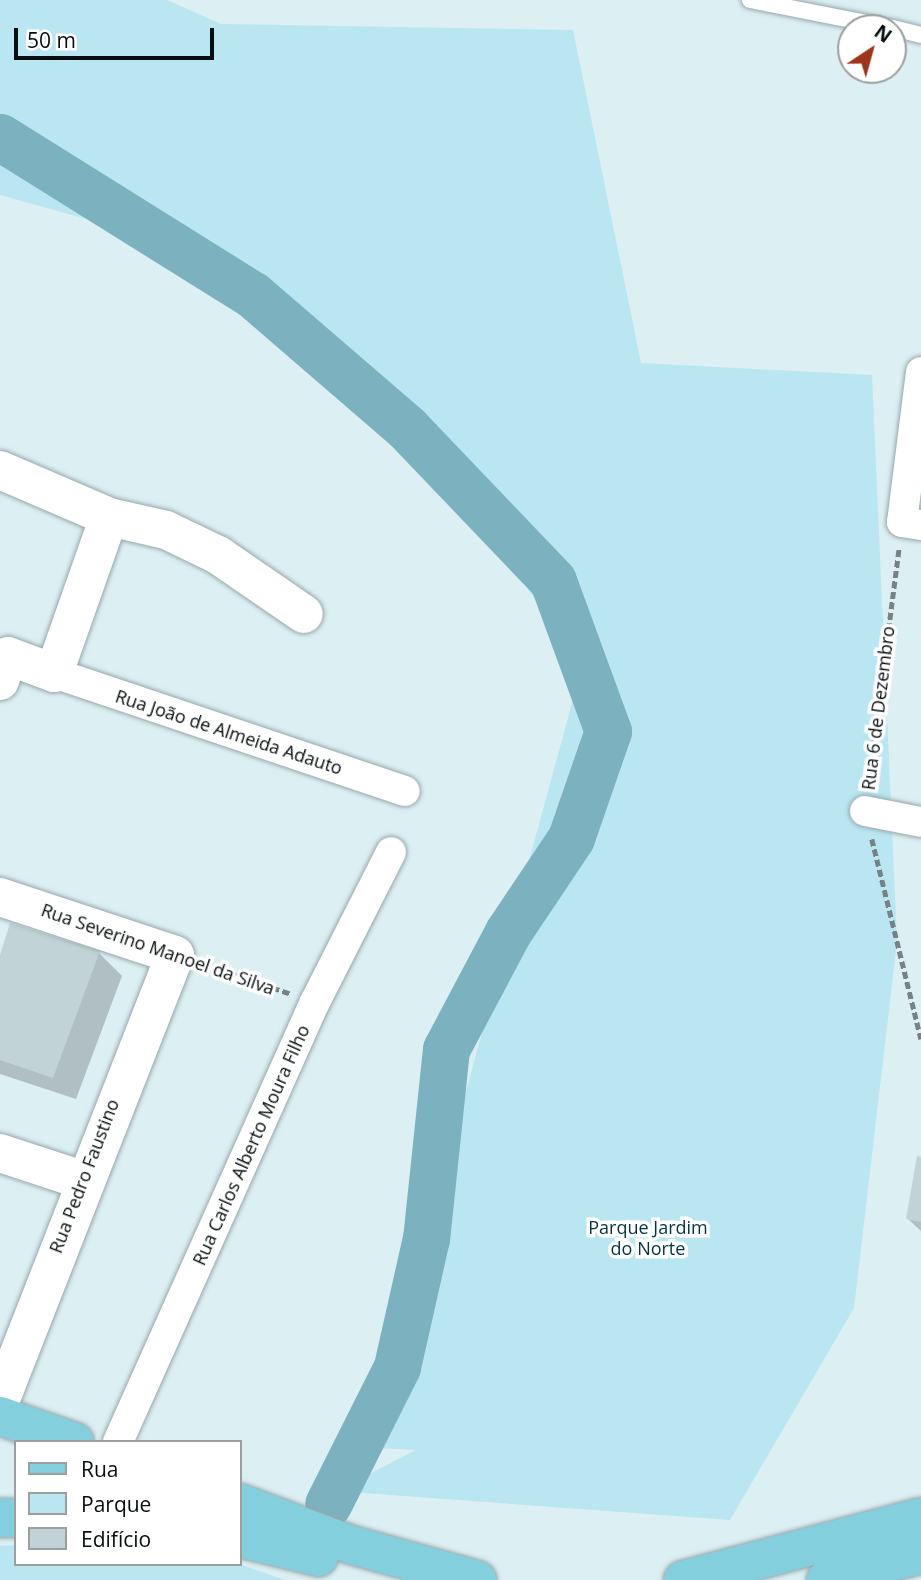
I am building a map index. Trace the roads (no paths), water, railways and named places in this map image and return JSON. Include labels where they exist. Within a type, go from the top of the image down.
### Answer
[{"type":"main road","points":[[0,1416],[66,1440]]},
{"type":"main road","points":[[242,1504],[352,1545],[477,1580]]},
{"type":"main road","points":[[683,1580],[921,1517]]},
{"type":"main road","points":[[242,1538],[301,1549],[378,1580]]},
{"type":"main road","points":[[825,1580],[921,1554]]},
{"type":"street","points":[[912,524],[921,372]]},
{"type":"street","points":[[0,470],[109,517],[166,530],[207,550],[304,614]]},
{"type":"street","points":[[3,664],[54,673],[109,517]]},
{"type":"street","name":"Rua João de Almeida Adauto","points":[[54,673],[405,791]]},
{"type":"street","points":[[865,811],[921,822]]},
{"type":"street","name":"Rua Carlos Alberto Moura Filho","points":[[119,1440],[315,1002],[391,852]]},
{"type":"street","name":"Rua Severino Manoel da Silva","points":[[0,897],[175,955]]},
{"type":"street","name":"Rua Pedro Faustino","points":[[0,1401],[82,1180],[175,955]]},
{"type":"street","points":[[0,1153],[82,1180]]},
{"type":"lane","points":[[750,0],[837,17]]},
{"type":"waterway","points":[[0,137],[253,295],[407,428],[553,581],[608,731],[571,838],[508,932],[446,1049],[426,1238],[397,1367],[328,1504]]},
{"type":"park label","name":"Parque Jardim do Norte","points":[[648,1238]]}]
